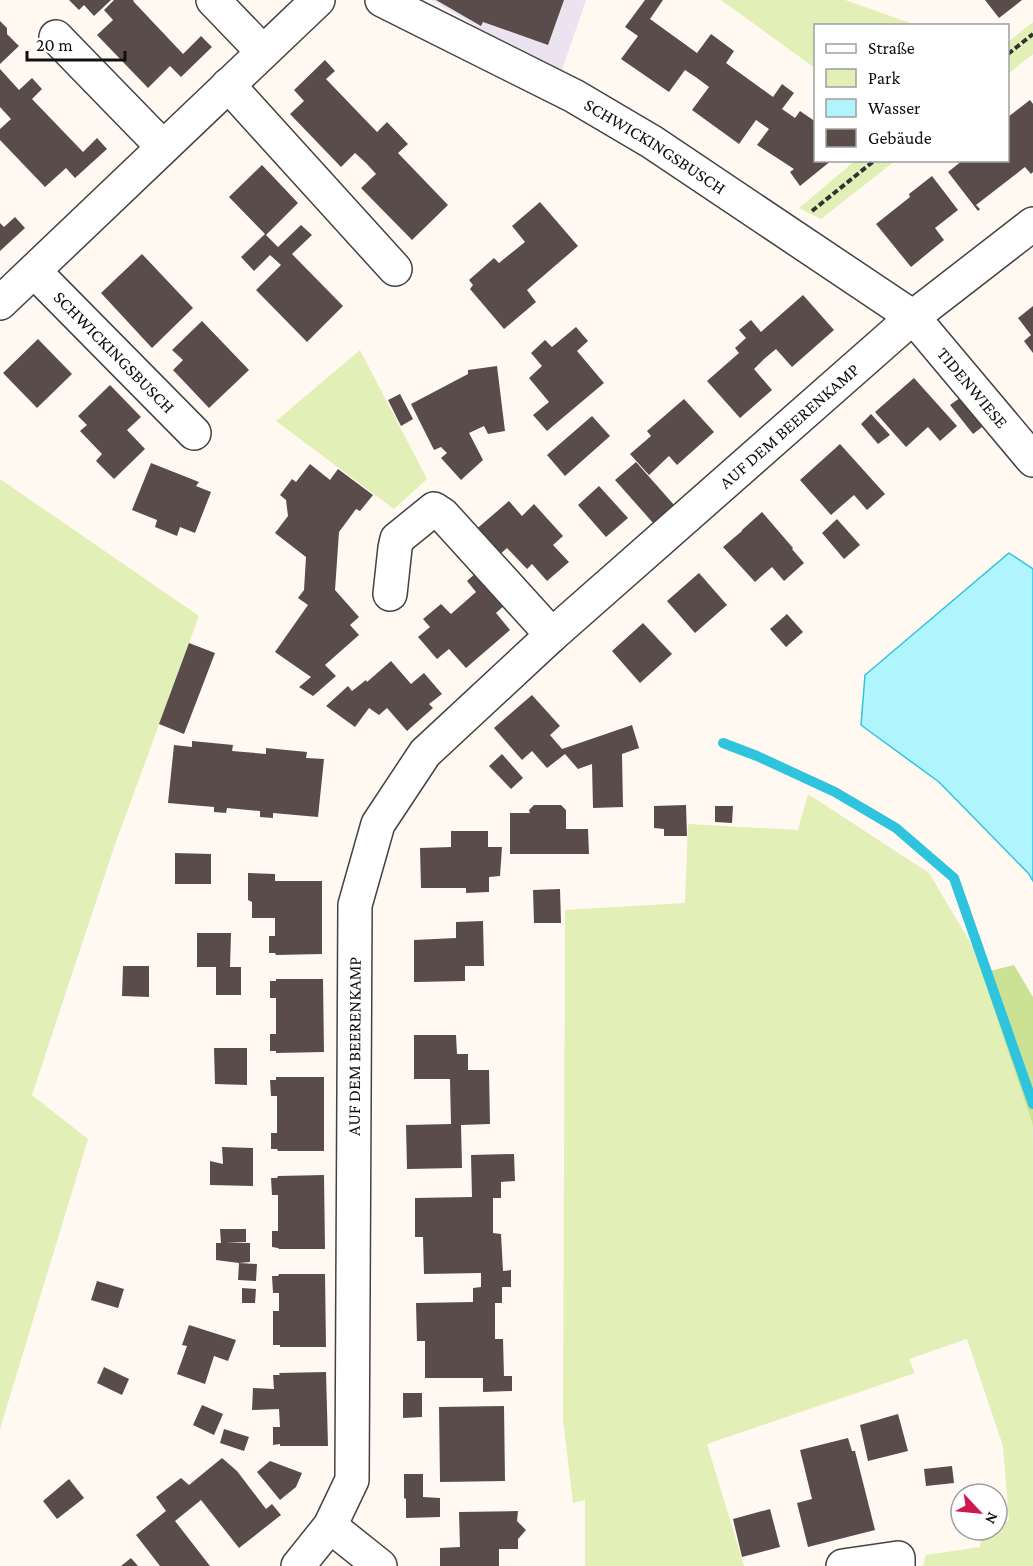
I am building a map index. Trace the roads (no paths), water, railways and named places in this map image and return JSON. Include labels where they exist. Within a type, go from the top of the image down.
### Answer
[{"type":"street","points":[[213,0],[263,52]]},
{"type":"street","points":[[0,303],[318,0]]},
{"type":"street","name":"SCHWICKINGSBUSCH","points":[[382,0],[574,96],[652,142],[913,317]]},
{"type":"street","points":[[56,38],[163,147]]},
{"type":"street","points":[[228,85],[396,269]]},
{"type":"street","name":"AUF DEM BEERENKAMP","points":[[298,1566],[330,1526],[352,1480],[356,905],[378,824],[425,753],[552,635],[913,317],[1033,224]]},
{"type":"street","name":"SCHWICKINGSBUSCH","points":[[34,271],[194,433]]},
{"type":"street","name":"TIDENWIESE","points":[[913,317],[1033,460]]},
{"type":"street","points":[[390,594],[398,539],[434,509],[443,515],[552,635]]},
{"type":"street","points":[[330,1526],[380,1566]]},
{"type":"street","points":[[843,1566],[898,1562]]},
{"type":"water","points":[[1009,553],[1033,569],[1033,881],[1029,874],[939,782],[861,725],[865,675]]},
{"type":"waterway","points":[[723,743],[835,792],[896,828],[954,878],[1033,1104]]}]
